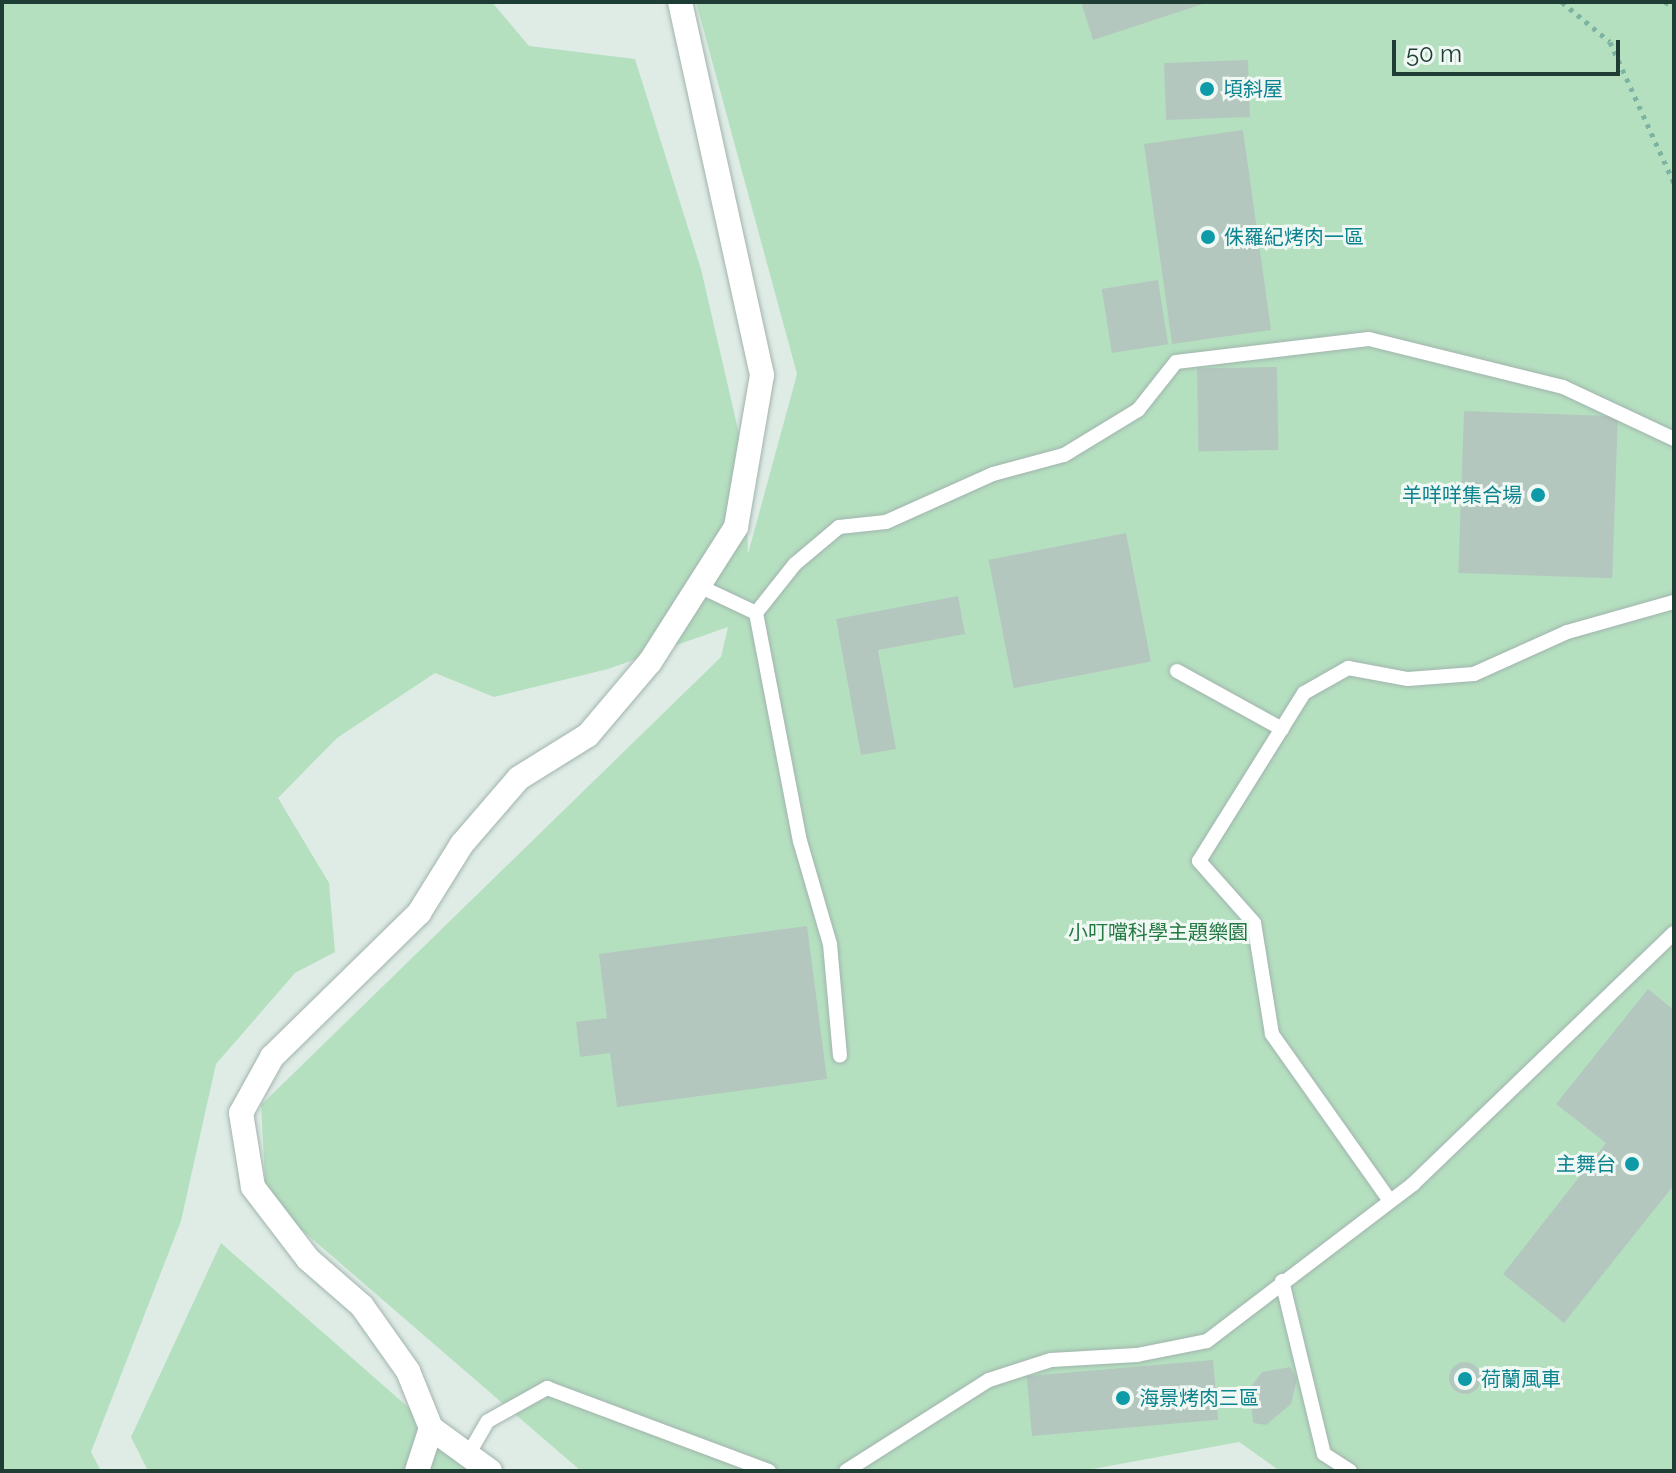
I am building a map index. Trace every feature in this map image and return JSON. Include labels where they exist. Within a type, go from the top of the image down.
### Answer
[{"type":"street","points":[[490,1471],[431,1428],[408,1371],[362,1306],[308,1259],[253,1187],[241,1113],[272,1057],[419,913],[462,844],[519,778],[588,735],[650,662],[736,527],[762,375],[680,2]]},
{"type":"street","points":[[417,1471],[431,1428]]},
{"type":"lane","points":[[840,1056],[830,944],[800,841],[756,613],[795,564],[839,527],[886,522],[993,474],[1064,455],[1138,410],[1176,362],[1369,339],[1563,387],[1674,439]]},
{"type":"lane","points":[[699,586],[756,613]]},
{"type":"lane","points":[[1388,1198],[1272,1034],[1254,923],[1199,861],[1304,693],[1348,668],[1408,679],[1474,674],[1567,632],[1674,602]]},
{"type":"lane","points":[[1177,671],[1282,729]]},
{"type":"lane","points":[[846,1471],[989,1380],[1051,1360],[1137,1355],[1207,1341],[1388,1198],[1529,1079],[1674,933]]},
{"type":"lane","points":[[1282,1281],[1324,1454],[1350,1471]]},
{"type":"lane","points":[[468,1455],[488,1421],[547,1388],[769,1471]]},
{"type":"path","points":[[1562,2],[1610,42],[1674,183]]},
{"type":"path","points":[[1665,2],[1673,4]]},
{"type":"green space","name":"小叮噹科學主題樂園","points":[[2,2],[492,2],[529,46],[635,59],[701,269],[745,460],[748,554],[797,374],[696,2],[1674,2],[1674,1471],[1280,1471],[1239,1442],[1082,1471],[581,1471],[266,1199],[261,1105],[721,657],[728,627],[608,669],[494,697],[435,673],[337,738],[278,798],[329,883],[335,952],[295,973],[216,1064],[181,1221],[91,1452],[101,1471],[2,1471]]},
{"type":"green space","points":[[221,1243],[481,1471],[148,1471],[131,1437]]},
{"type":"building","points":[[1081,2],[1206,2],[1206,3],[1093,40]]},
{"type":"building","name":"頃斜屋","points":[[1248,60],[1250,117],[1166,120],[1164,63]]},
{"type":"building","name":"侏羅紀烤肉一區","points":[[1243,130],[1271,330],[1172,344],[1144,144]]},
{"type":"building","points":[[1158,280],[1168,344],[1112,353],[1102,289]]},
{"type":"building","points":[[1277,367],[1278,450],[1198,451],[1197,368]]},
{"type":"building","name":"羊咩咩集合場","points":[[1464,411],[1618,416],[1612,578],[1458,573]]},
{"type":"building","points":[[1126,533],[1151,662],[1014,688],[989,560]]},
{"type":"building","points":[[958,596],[965,634],[878,650],[896,749],[861,755],[836,619]]},
{"type":"building","points":[[807,926],[827,1079],[617,1107],[610,1053],[580,1057],[576,1022],[607,1018],[599,954]]},
{"type":"building","name":"主舞台","points":[[1648,989],[1674,1010],[1674,1185],[1564,1323],[1503,1274],[1606,1143],[1556,1104]]},
{"type":"building","name":"海景烤肉三區","points":[[1213,1360],[1218,1420],[1032,1436],[1027,1376]]},
{"type":"building","name":"荷蘭風車","points":[[1465,1362],[1477,1366],[1481,1378],[1477,1390],[1465,1394],[1453,1390],[1449,1378],[1453,1366]]},
{"type":"building","points":[[1290,1367],[1297,1379],[1291,1404],[1266,1425],[1253,1423],[1250,1388],[1262,1372]]},
{"type":"place","name":"頃斜屋","points":[[1207,89]]},
{"type":"place","name":"侏羅紀烤肉一區","points":[[1208,237]]},
{"type":"place","name":"羊咩咩集合場","points":[[1538,495]]},
{"type":"place","name":"主舞台","points":[[1632,1164]]},
{"type":"place","name":"荷蘭風車","points":[[1465,1379]]},
{"type":"place","name":"海景烤肉三區","points":[[1123,1398]]}]
